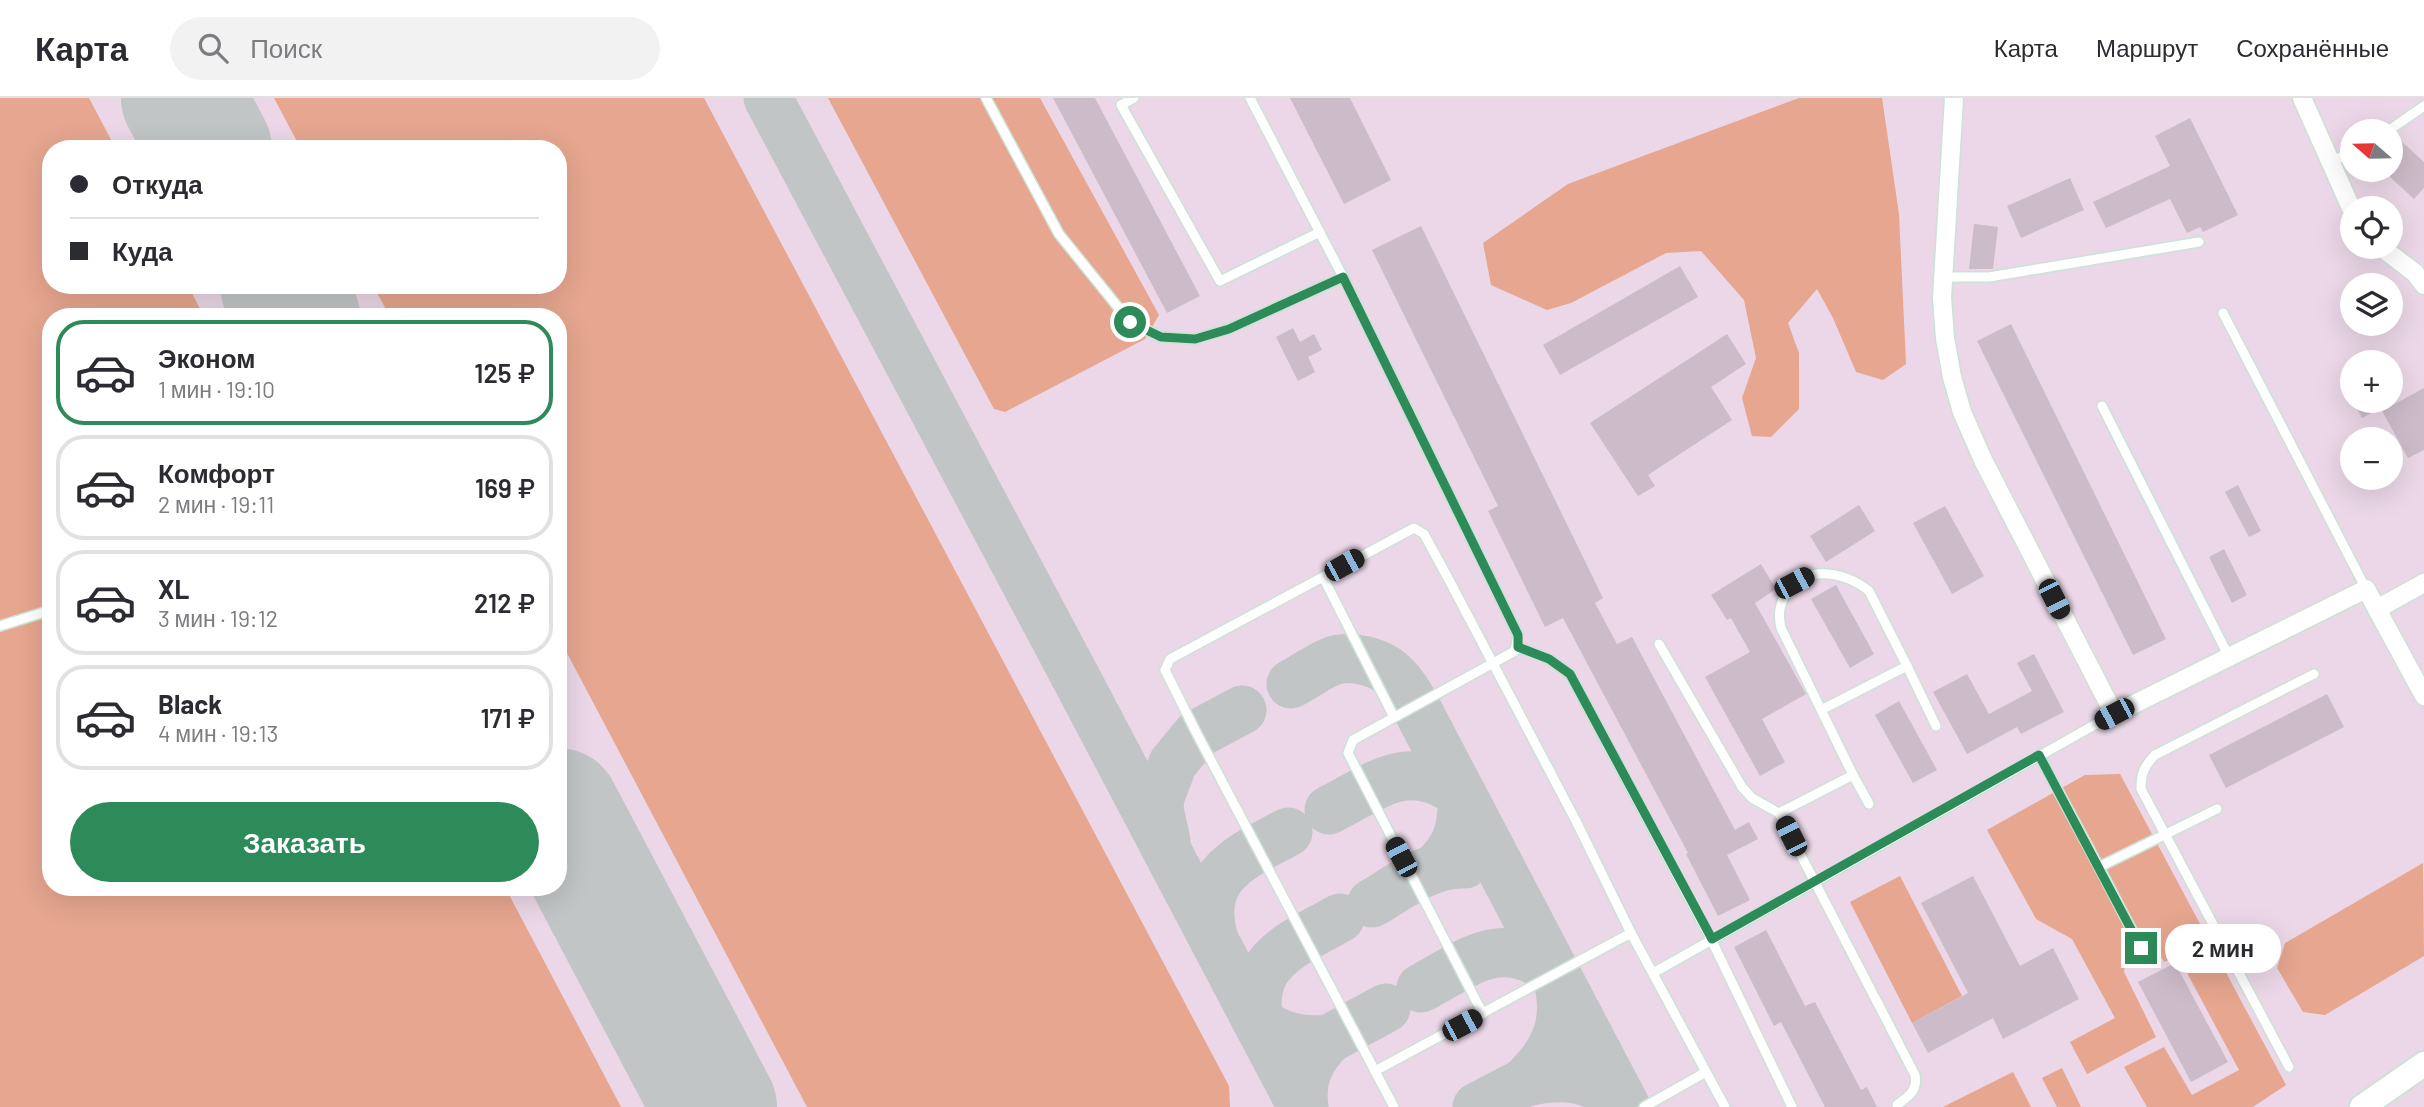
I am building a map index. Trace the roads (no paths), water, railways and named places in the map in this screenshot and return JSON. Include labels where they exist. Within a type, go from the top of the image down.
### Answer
[{"type":"main road","points":[[2362,1107],[2424,1063]]},
{"type":"street","points":[[1954,98],[1942,298],[1952,377],[1962,412],[1983,460],[2114,714],[2366,589],[2419,674],[2424,696]]},
{"type":"street","points":[[2302,98],[2345,196]]},
{"type":"street","points":[[2397,259],[2415,273],[2424,285]]},
{"type":"street","points":[[2377,609],[2424,583]]},
{"type":"lane","points":[[986,98],[1059,234],[1130,322],[1161,337],[1195,339],[1229,329],[1343,277]]},
{"type":"lane","points":[[1134,98],[1121,105],[1220,281],[1320,232]]},
{"type":"lane","points":[[1250,98],[1343,277],[1518,635],[1518,647],[1515,651],[1494,665],[1394,717],[1353,740],[1349,746],[1349,759],[1483,1014]]},
{"type":"lane","points":[[2403,121],[2424,106]]},
{"type":"lane","points":[[2330,163],[2340,158]]},
{"type":"lane","points":[[1943,277],[1989,277],[2199,242]]},
{"type":"lane","points":[[2224,313],[2366,589]]},
{"type":"lane","points":[[2102,406],[2229,657]]},
{"type":"lane","points":[[1394,1107],[1165,670],[1170,659],[1409,529],[1424,534],[1576,821],[1631,933],[1725,1107]]},
{"type":"lane","points":[[1869,804],[1781,628],[1778,613],[1782,600],[1794,583],[1810,574],[1840,576],[1869,591],[1937,726]]},
{"type":"lane","points":[[1323,577],[1394,717]]},
{"type":"lane","points":[[0,626],[42,613]]},
{"type":"lane","points":[[1659,644],[1742,787],[1752,798],[1779,813],[1915,1075],[1917,1083],[1914,1091],[1896,1105]]},
{"type":"lane","points":[[1518,647],[1549,659],[1570,674],[1712,939],[1792,1107]]},
{"type":"lane","points":[[1821,710],[1907,666]]},
{"type":"lane","points":[[2289,1067],[2141,789],[2145,766],[2155,755],[2315,674]]},
{"type":"lane","points":[[1653,973],[2114,714]]},
{"type":"lane","points":[[2039,755],[2141,948]]},
{"type":"lane","points":[[1779,813],[1853,775]]},
{"type":"lane","points":[[2099,867],[2217,809]]},
{"type":"lane","points":[[1376,1071],[1631,933]]},
{"type":"lane","points":[[1644,1107],[1706,1072]]}]
